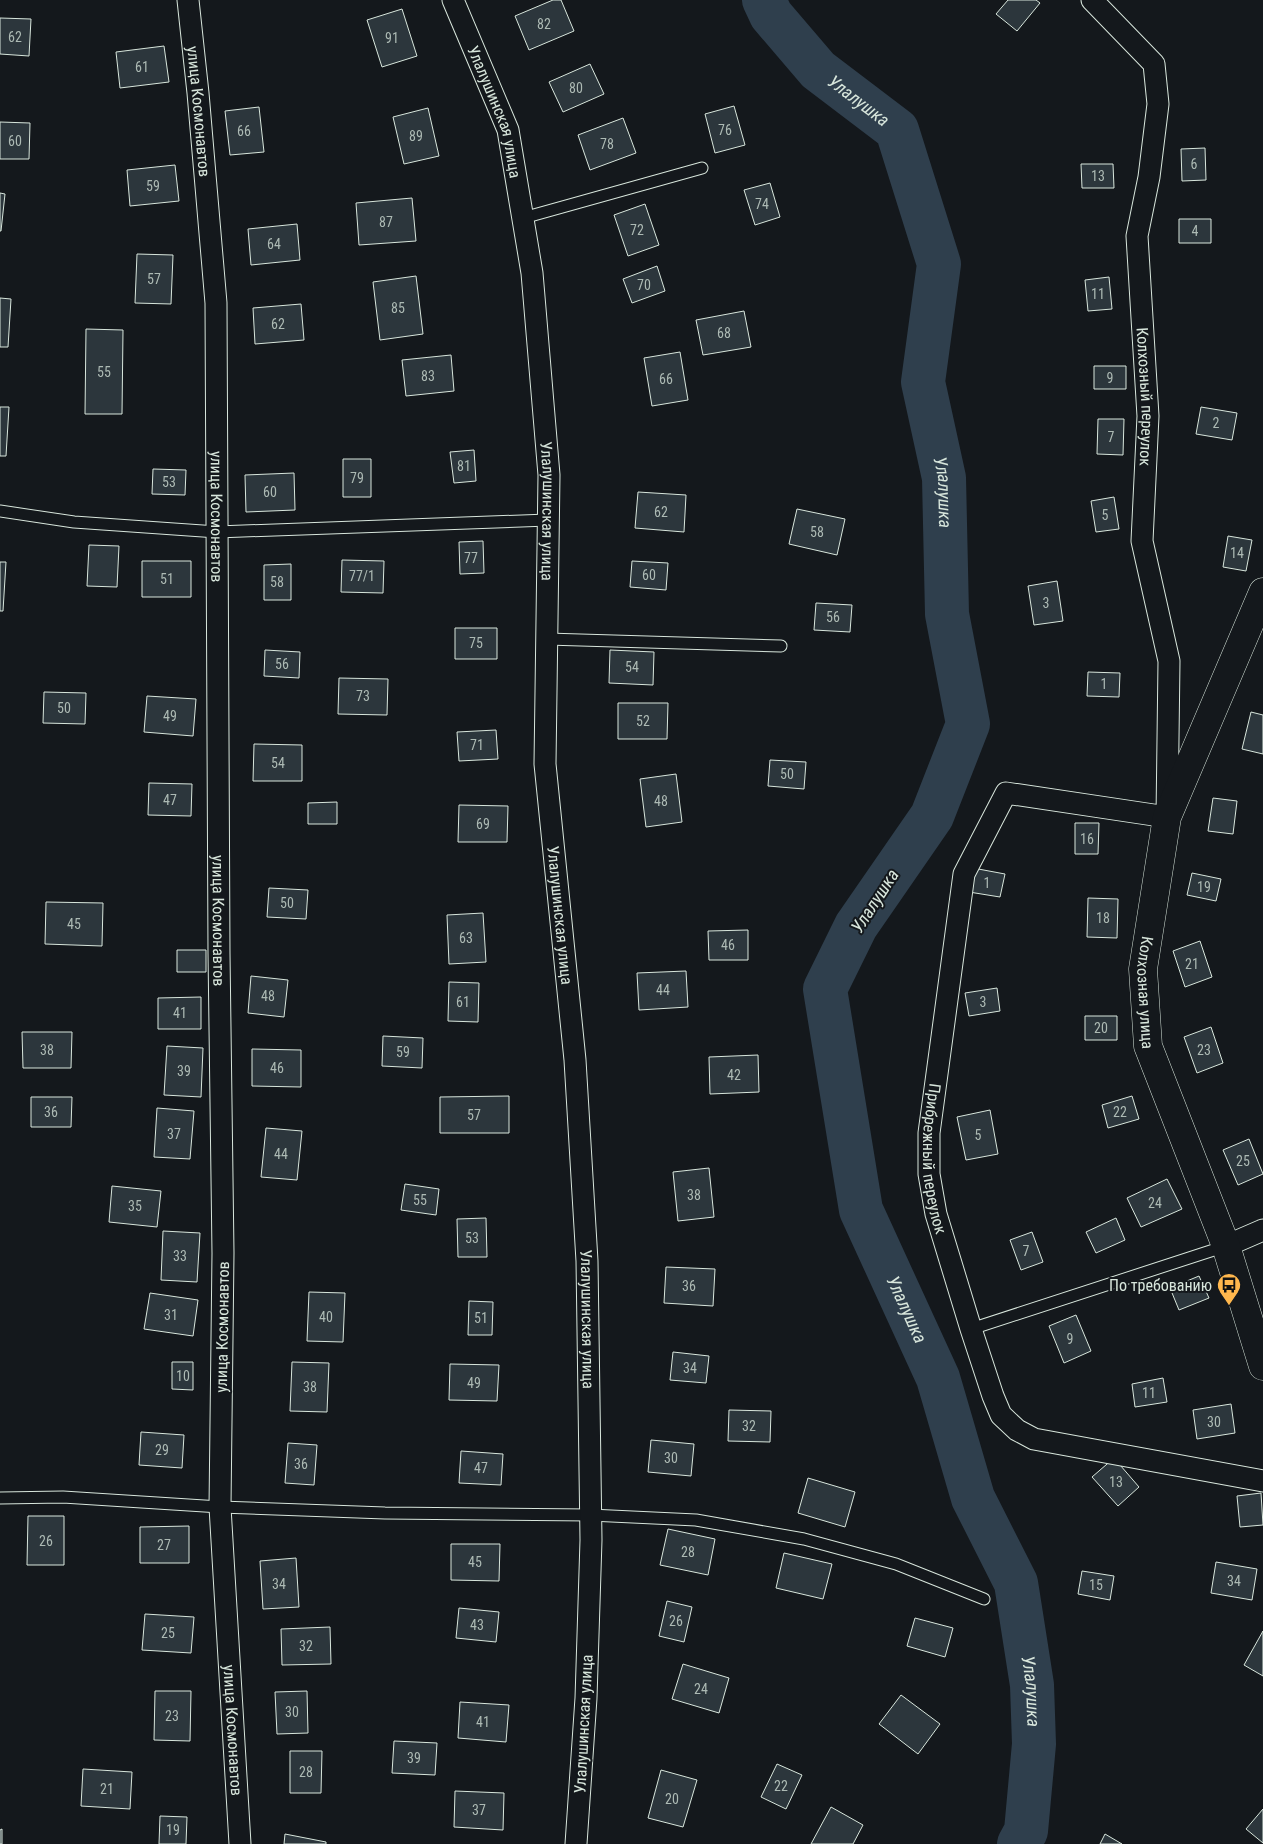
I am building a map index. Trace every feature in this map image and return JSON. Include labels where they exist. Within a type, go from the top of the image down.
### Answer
[{"type":"street","name":"улица Космонавтов","points":[[188,0],[216,304],[223,1253],[220,1507],[240,1844]]},
{"type":"street","name":"Улалушинская улица","points":[[453,0],[508,130],[534,292],[549,475],[545,764],[575,1060],[587,1261],[590,1515],[586,1698],[576,1844]]},
{"type":"street","name":"Колхозный переулок","points":[[1092,0],[1154,64],[1158,104],[1149,176],[1137,236],[1148,416],[1142,542],[1169,661],[1167,817]]},
{"type":"street","name":"Колхозная улица","points":[[1263,592],[1167,817],[1143,969],[1148,1046],[1226,1246],[1263,1366]]},
{"type":"street","name":"Прибрежный переулок","points":[[1167,817],[1006,793],[964,874],[930,1133],[929,1174],[936,1214],[971,1329],[1001,1415],[1017,1430],[1034,1439],[1263,1481]]},
{"type":"street","points":[[1226,1246],[1263,1230]]},
{"type":"lane","points":[[523,218],[702,168]]},
{"type":"lane","points":[[0,511],[74,522],[217,532],[548,520]]},
{"type":"lane","points":[[547,639],[781,646]]},
{"type":"lane","points":[[971,1329],[1226,1246]]},
{"type":"lane","points":[[0,1498],[63,1497],[220,1507],[385,1513],[590,1515],[696,1520],[804,1539],[896,1564],[984,1599]]},
{"type":"building","points":[[553,0],[561,0],[574,31],[529,50],[515,16]]},
{"type":"building","points":[[1008,0],[1036,0],[1040,3],[1017,31],[996,14]]},
{"type":"building","points":[[402,9],[417,56],[382,67],[367,20]]},
{"type":"building","points":[[0,18],[31,19],[29,56],[0,54]]},
{"type":"building","points":[[164,46],[169,82],[120,88],[116,52]]},
{"type":"building","points":[[590,64],[604,94],[563,112],[549,82]]},
{"type":"building","points":[[734,106],[745,145],[715,153],[705,114]]},
{"type":"building","points":[[259,107],[264,152],[230,155],[225,111]]},
{"type":"building","points":[[428,108],[439,156],[404,164],[393,117]]},
{"type":"building","points":[[623,118],[636,153],[590,170],[578,135]]},
{"type":"building","points":[[0,122],[30,123],[29,159],[0,159]]},
{"type":"building","points":[[1205,148],[1206,180],[1182,181],[1181,149]]},
{"type":"building","points":[[1081,164],[1113,164],[1114,188],[1082,188]]},
{"type":"building","points":[[175,165],[179,201],[130,206],[127,170]]},
{"type":"building","points":[[770,183],[780,217],[755,225],[744,190]]},
{"type":"building","points":[[0,193],[5,194],[1,231],[0,231]]},
{"type":"building","points":[[412,198],[416,241],[359,245],[356,203]]},
{"type":"building","points":[[645,204],[659,245],[628,256],[614,215]]},
{"type":"building","points":[[1179,219],[1211,219],[1211,243],[1179,243]]},
{"type":"building","points":[[297,224],[300,260],[251,265],[248,229]]},
{"type":"building","points":[[137,254],[173,255],[171,304],[135,303]]},
{"type":"building","points":[[657,266],[665,291],[632,303],[623,279]]},
{"type":"building","points":[[416,276],[423,334],[380,340],[373,282]]},
{"type":"building","points":[[1109,277],[1112,309],[1088,311],[1085,280]]},
{"type":"building","points":[[0,298],[11,299],[8,347],[0,347]]},
{"type":"building","points":[[301,304],[304,340],[255,344],[253,308]]},
{"type":"building","points":[[744,311],[751,347],[703,355],[696,320]]},
{"type":"building","points":[[86,329],[123,330],[122,414],[85,414]]},
{"type":"building","points":[[680,352],[688,400],[652,406],[644,358]]},
{"type":"building","points":[[451,355],[454,391],[406,396],[402,360]]},
{"type":"building","points":[[1094,366],[1126,366],[1126,389],[1094,389]]},
{"type":"building","points":[[0,407],[9,407],[6,456],[0,456]]},
{"type":"building","points":[[1201,407],[1237,413],[1232,440],[1196,434]]},
{"type":"building","points":[[1098,419],[1124,419],[1123,455],[1097,454]]},
{"type":"building","points":[[474,450],[476,481],[454,483],[450,452]]},
{"type":"building","points":[[343,459],[371,459],[371,497],[343,497]]},
{"type":"building","points":[[153,469],[186,470],[185,495],[152,494]]},
{"type":"building","points":[[294,473],[295,510],[246,512],[245,475]]},
{"type":"building","points":[[638,492],[686,495],[684,532],[635,528]]},
{"type":"building","points":[[1114,497],[1119,529],[1096,532],[1091,501]]},
{"type":"building","points":[[797,509],[845,519],[837,555],[789,544]]},
{"type":"building","points":[[1228,536],[1252,540],[1246,571],[1223,567]]},
{"type":"building","points":[[483,541],[484,573],[460,574],[459,542]]},
{"type":"building","points":[[89,545],[119,546],[117,587],[87,586]]},
{"type":"building","points":[[342,560],[384,561],[383,593],[341,592]]},
{"type":"building","points":[[142,561],[191,561],[191,597],[142,597]]},
{"type":"building","points":[[632,561],[668,563],[666,590],[630,587]]},
{"type":"building","points":[[0,562],[6,562],[3,611],[0,611]]},
{"type":"building","points":[[291,564],[291,600],[264,600],[264,565]]},
{"type":"building","points":[[1057,581],[1063,621],[1034,625],[1028,586]]},
{"type":"building","points":[[816,603],[852,605],[850,632],[814,630]]},
{"type":"building","points":[[455,628],[497,628],[497,659],[455,659]]},
{"type":"building","points":[[265,650],[300,652],[299,678],[264,676]]},
{"type":"building","points":[[610,650],[654,652],[653,685],[609,683]]},
{"type":"building","points":[[1088,672],[1120,673],[1119,697],[1087,696]]},
{"type":"building","points":[[339,678],[388,679],[387,715],[338,714]]},
{"type":"building","points":[[44,692],[86,693],[85,724],[43,723]]},
{"type":"building","points":[[147,696],[196,699],[193,736],[144,732]]},
{"type":"building","points":[[618,703],[668,703],[667,739],[618,739]]},
{"type":"building","points":[[1251,712],[1263,715],[1263,754],[1242,749]]},
{"type":"building","points":[[496,730],[498,759],[459,761],[457,732]]},
{"type":"building","points":[[254,744],[302,745],[302,781],[253,781]]},
{"type":"building","points":[[770,760],[806,762],[804,789],[768,786]]},
{"type":"building","points":[[676,774],[682,822],[646,827],[640,779]]},
{"type":"building","points":[[149,783],[192,784],[191,816],[148,815]]},
{"type":"building","points":[[1213,798],[1237,801],[1233,834],[1208,831]]},
{"type":"building","points":[[337,802],[337,824],[308,824],[308,803]]},
{"type":"building","points":[[459,805],[508,806],[507,842],[458,842]]},
{"type":"building","points":[[1075,823],[1099,823],[1098,854],[1075,854]]},
{"type":"building","points":[[973,868],[1005,874],[1000,897],[969,892]]},
{"type":"building","points":[[1192,873],[1221,879],[1216,901],[1187,895]]},
{"type":"building","points":[[269,888],[308,890],[306,919],[267,917]]},
{"type":"building","points":[[1088,898],[1118,899],[1117,938],[1087,937]]},
{"type":"building","points":[[46,902],[103,903],[102,946],[45,944]]},
{"type":"building","points":[[483,913],[486,962],[449,964],[447,915]]},
{"type":"building","points":[[748,930],[748,960],[709,960],[708,931]]},
{"type":"building","points":[[1200,941],[1212,977],[1185,987],[1173,951]]},
{"type":"building","points":[[177,950],[206,950],[206,972],[177,972]]},
{"type":"building","points":[[686,971],[688,1007],[639,1010],[637,973]]},
{"type":"building","points":[[251,976],[288,980],[284,1017],[248,1013]]},
{"type":"building","points":[[449,982],[479,983],[478,1022],[448,1021]]},
{"type":"building","points":[[997,988],[1000,1011],[969,1016],[965,993]]},
{"type":"building","points":[[201,997],[201,1029],[158,1029],[158,998]]},
{"type":"building","points":[[1085,1016],[1117,1016],[1117,1040],[1085,1040]]},
{"type":"building","points":[[1211,1027],[1223,1063],[1197,1073],[1184,1037]]},
{"type":"building","points":[[22,1032],[72,1032],[71,1068],[23,1068]]},
{"type":"building","points":[[383,1036],[423,1038],[422,1068],[382,1066]]},
{"type":"building","points":[[167,1046],[203,1048],[201,1097],[164,1095]]},
{"type":"building","points":[[252,1049],[301,1050],[301,1087],[252,1086]]},
{"type":"building","points":[[758,1055],[759,1092],[710,1094],[709,1057]]},
{"type":"building","points":[[509,1096],[509,1133],[440,1133],[440,1097]]},
{"type":"building","points":[[1132,1096],[1139,1119],[1108,1128],[1102,1105]]},
{"type":"building","points":[[31,1097],[72,1097],[71,1127],[31,1127]]},
{"type":"building","points":[[157,1108],[194,1111],[190,1159],[154,1157]]},
{"type":"building","points":[[990,1110],[998,1154],[966,1160],[957,1117]]},
{"type":"building","points":[[266,1128],[302,1131],[297,1180],[261,1177]]},
{"type":"building","points":[[1249,1139],[1263,1174],[1238,1185],[1223,1150]]},
{"type":"building","points":[[709,1168],[714,1217],[678,1221],[673,1172]]},
{"type":"building","points":[[1167,1179],[1182,1209],[1141,1227],[1127,1198]]},
{"type":"building","points":[[405,1184],[439,1189],[436,1215],[401,1210]]},
{"type":"building","points":[[112,1186],[161,1191],[157,1227],[109,1222]]},
{"type":"building","points":[[486,1218],[487,1257],[458,1257],[457,1219]]},
{"type":"building","points":[[1116,1218],[1125,1240],[1096,1253],[1086,1232]]},
{"type":"building","points":[[163,1231],[200,1233],[197,1282],[161,1280]]},
{"type":"building","points":[[1032,1232],[1043,1262],[1021,1270],[1010,1240]]},
{"type":"building","points":[[666,1267],[715,1269],[713,1306],[664,1303]]},
{"type":"building","points":[[1199,1276],[1209,1298],[1179,1310],[1170,1288]]},
{"type":"building","points":[[309,1292],[345,1293],[343,1342],[307,1341]]},
{"type":"building","points":[[150,1293],[198,1300],[193,1336],[144,1329]]},
{"type":"building","points":[[469,1301],[493,1302],[492,1335],[468,1335]]},
{"type":"building","points":[[1076,1315],[1091,1351],[1064,1363],[1049,1326]]},
{"type":"building","points":[[673,1352],[709,1356],[706,1383],[670,1380]]},
{"type":"building","points":[[172,1362],[193,1362],[193,1390],[172,1389]]},
{"type":"building","points":[[292,1362],[329,1363],[327,1412],[290,1411]]},
{"type":"building","points":[[450,1364],[499,1365],[497,1401],[449,1400]]},
{"type":"building","points":[[1163,1378],[1167,1402],[1135,1407],[1132,1384]]},
{"type":"building","points":[[1231,1404],[1235,1433],[1197,1439],[1193,1410]]},
{"type":"building","points":[[729,1410],[771,1411],[770,1442],[728,1441]]},
{"type":"building","points":[[141,1432],[184,1435],[182,1468],[139,1465]]},
{"type":"building","points":[[651,1440],[694,1444],[691,1476],[648,1472]]},
{"type":"building","points":[[288,1443],[317,1445],[314,1485],[285,1483]]},
{"type":"building","points":[[461,1451],[503,1454],[501,1485],[459,1483]]},
{"type":"building","points":[[1114,1458],[1139,1487],[1118,1506],[1092,1477]]},
{"type":"building","points":[[808,1478],[855,1492],[845,1527],[798,1513]]},
{"type":"building","points":[[1261,1493],[1263,1525],[1240,1527],[1237,1496]]},
{"type":"building","points":[[28,1516],[64,1516],[64,1565],[27,1565]]},
{"type":"building","points":[[189,1526],[189,1563],[140,1563],[140,1527]]},
{"type":"building","points":[[668,1529],[715,1539],[708,1575],[660,1565]]},
{"type":"building","points":[[451,1544],[500,1544],[499,1581],[451,1580]]},
{"type":"building","points":[[784,1553],[832,1564],[823,1599],[776,1588]]},
{"type":"building","points":[[296,1558],[299,1607],[263,1609],[260,1561]]},
{"type":"building","points":[[1216,1562],[1257,1569],[1252,1600],[1211,1593]]},
{"type":"building","points":[[1082,1571],[1114,1576],[1110,1600],[1078,1594]]},
{"type":"building","points":[[667,1601],[692,1607],[684,1642],[659,1636]]},
{"type":"building","points":[[459,1608],[499,1612],[496,1642],[456,1638]]},
{"type":"building","points":[[145,1614],[194,1617],[191,1653],[142,1650]]},
{"type":"building","points":[[915,1618],[953,1628],[945,1657],[907,1646]]},
{"type":"building","points":[[330,1627],[331,1664],[282,1665],[281,1629]]},
{"type":"building","points":[[1263,1631],[1263,1676],[1244,1665]]},
{"type":"building","points":[[683,1664],[729,1678],[719,1713],[672,1699]]},
{"type":"building","points":[[155,1691],[191,1691],[190,1741],[154,1740]]},
{"type":"building","points":[[307,1691],[308,1733],[277,1734],[275,1692]]},
{"type":"building","points":[[901,1695],[940,1724],[918,1754],[879,1724]]},
{"type":"building","points":[[460,1702],[509,1705],[506,1742],[458,1738]]},
{"type":"building","points":[[394,1741],[437,1743],[435,1775],[392,1773]]},
{"type":"building","points":[[290,1751],[322,1751],[321,1793],[290,1793]]},
{"type":"building","points":[[777,1764],[802,1775],[786,1809],[761,1797]]},
{"type":"building","points":[[83,1769],[132,1772],[130,1809],[81,1806]]},
{"type":"building","points":[[661,1770],[697,1780],[683,1827],[648,1818]]},
{"type":"building","points":[[455,1791],[504,1793],[503,1830],[454,1827]]},
{"type":"building","points":[[831,1807],[863,1825],[853,1844],[811,1844]]},
{"type":"building","points":[[1263,1809],[1263,1843],[1246,1829]]},
{"type":"building","points":[[160,1816],[187,1817],[186,1844],[159,1844]]},
{"type":"building","points":[[2,1829],[2,1844],[0,1844],[0,1830]]},
{"type":"building","points":[[285,1834],[326,1842],[326,1844],[284,1844]]},
{"type":"building","points":[[1105,1834],[1122,1844],[1100,1844]]},
{"type":"waterway","name":"Улалушка","points":[[764,0],[771,15],[818,70],[897,130],[939,264],[923,382],[944,478],[947,614],[968,724],[932,816],[856,926],[825,989],[861,1210],[938,1378],[973,1498],[1016,1583],[1032,1685],[1034,1744],[1026,1831],[1019,1844]]},
{"type":"place","name":"По требованию","points":[[1229,1306]]}]
